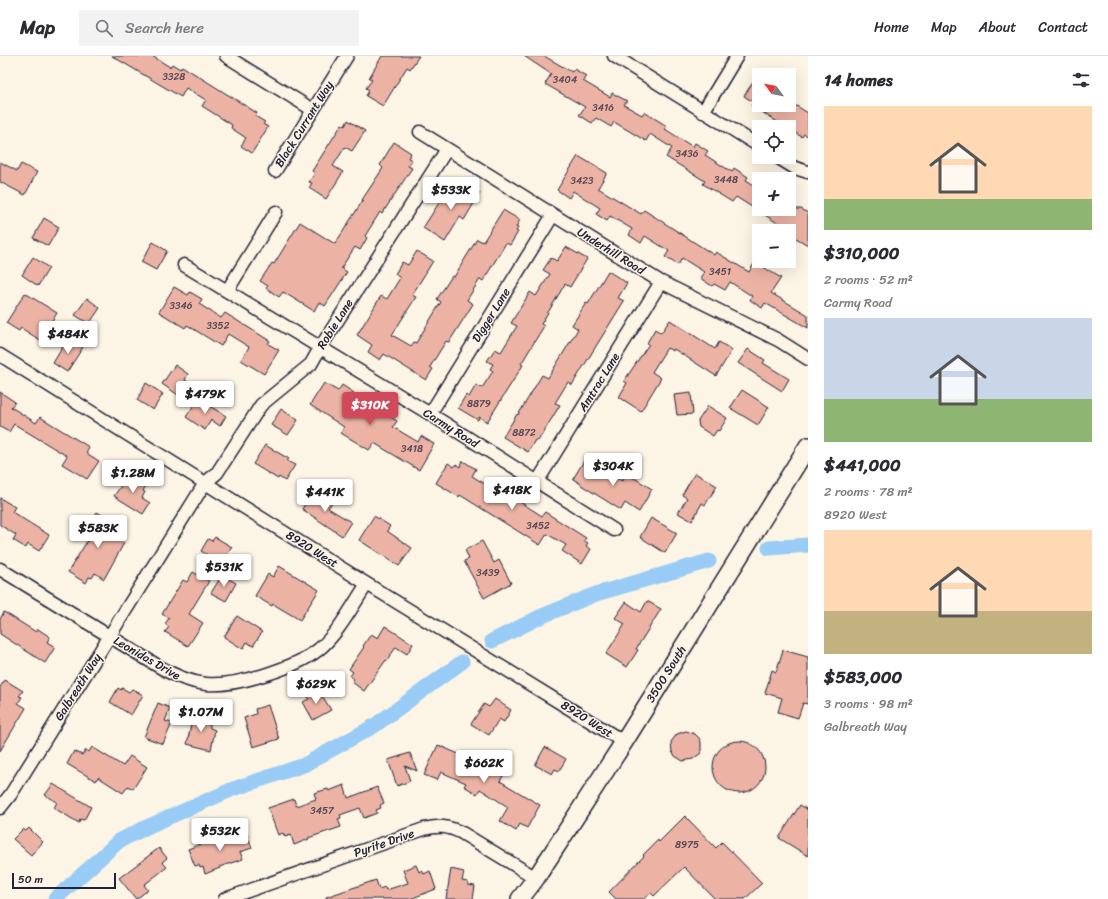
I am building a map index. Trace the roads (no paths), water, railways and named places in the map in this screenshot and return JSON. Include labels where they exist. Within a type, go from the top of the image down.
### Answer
[{"type":"street","points":[[226,56],[313,110]]},
{"type":"street","name":"Black Currant Way","points":[[275,171],[347,56]]},
{"type":"street","points":[[614,56],[752,142]]},
{"type":"street","points":[[703,112],[737,56]]},
{"type":"street","name":"Underhill Road","points":[[420,132],[661,282],[778,340],[808,359]]},
{"type":"street","name":"Robie Lane","points":[[205,483],[218,473],[260,405],[311,364],[447,149]]},
{"type":"street","points":[[788,164],[795,168],[808,172]]},
{"type":"street","points":[[227,291],[276,212]]},
{"type":"street","name":"Digger Lane","points":[[430,414],[553,215]]},
{"type":"street","name":"Carmy Road","points":[[184,265],[430,414],[614,530]]},
{"type":"street","name":"Amtrac Lane","points":[[538,482],[661,282]]},
{"type":"street","name":"8920 West","points":[[0,355],[624,742]]},
{"type":"street","name":"3500 South","points":[[520,899],[536,878],[624,742],[808,446]]},
{"type":"street","name":"Galbreath Way","points":[[0,808],[11,794],[205,483]]},
{"type":"street","name":"Leonidas Drive","points":[[0,569],[172,674],[188,680],[207,684],[227,684],[278,670],[307,658],[329,640],[367,584]]},
{"type":"street","name":"Pyrite Drive","points":[[225,899],[436,826],[449,827],[462,833],[536,878]]},
{"type":"waterway","points":[[769,548],[808,545]]},
{"type":"waterway","points":[[492,641],[542,616],[596,594],[709,561]]},
{"type":"waterway","points":[[55,899],[119,841],[233,789],[304,765],[374,726],[462,662]]}]
